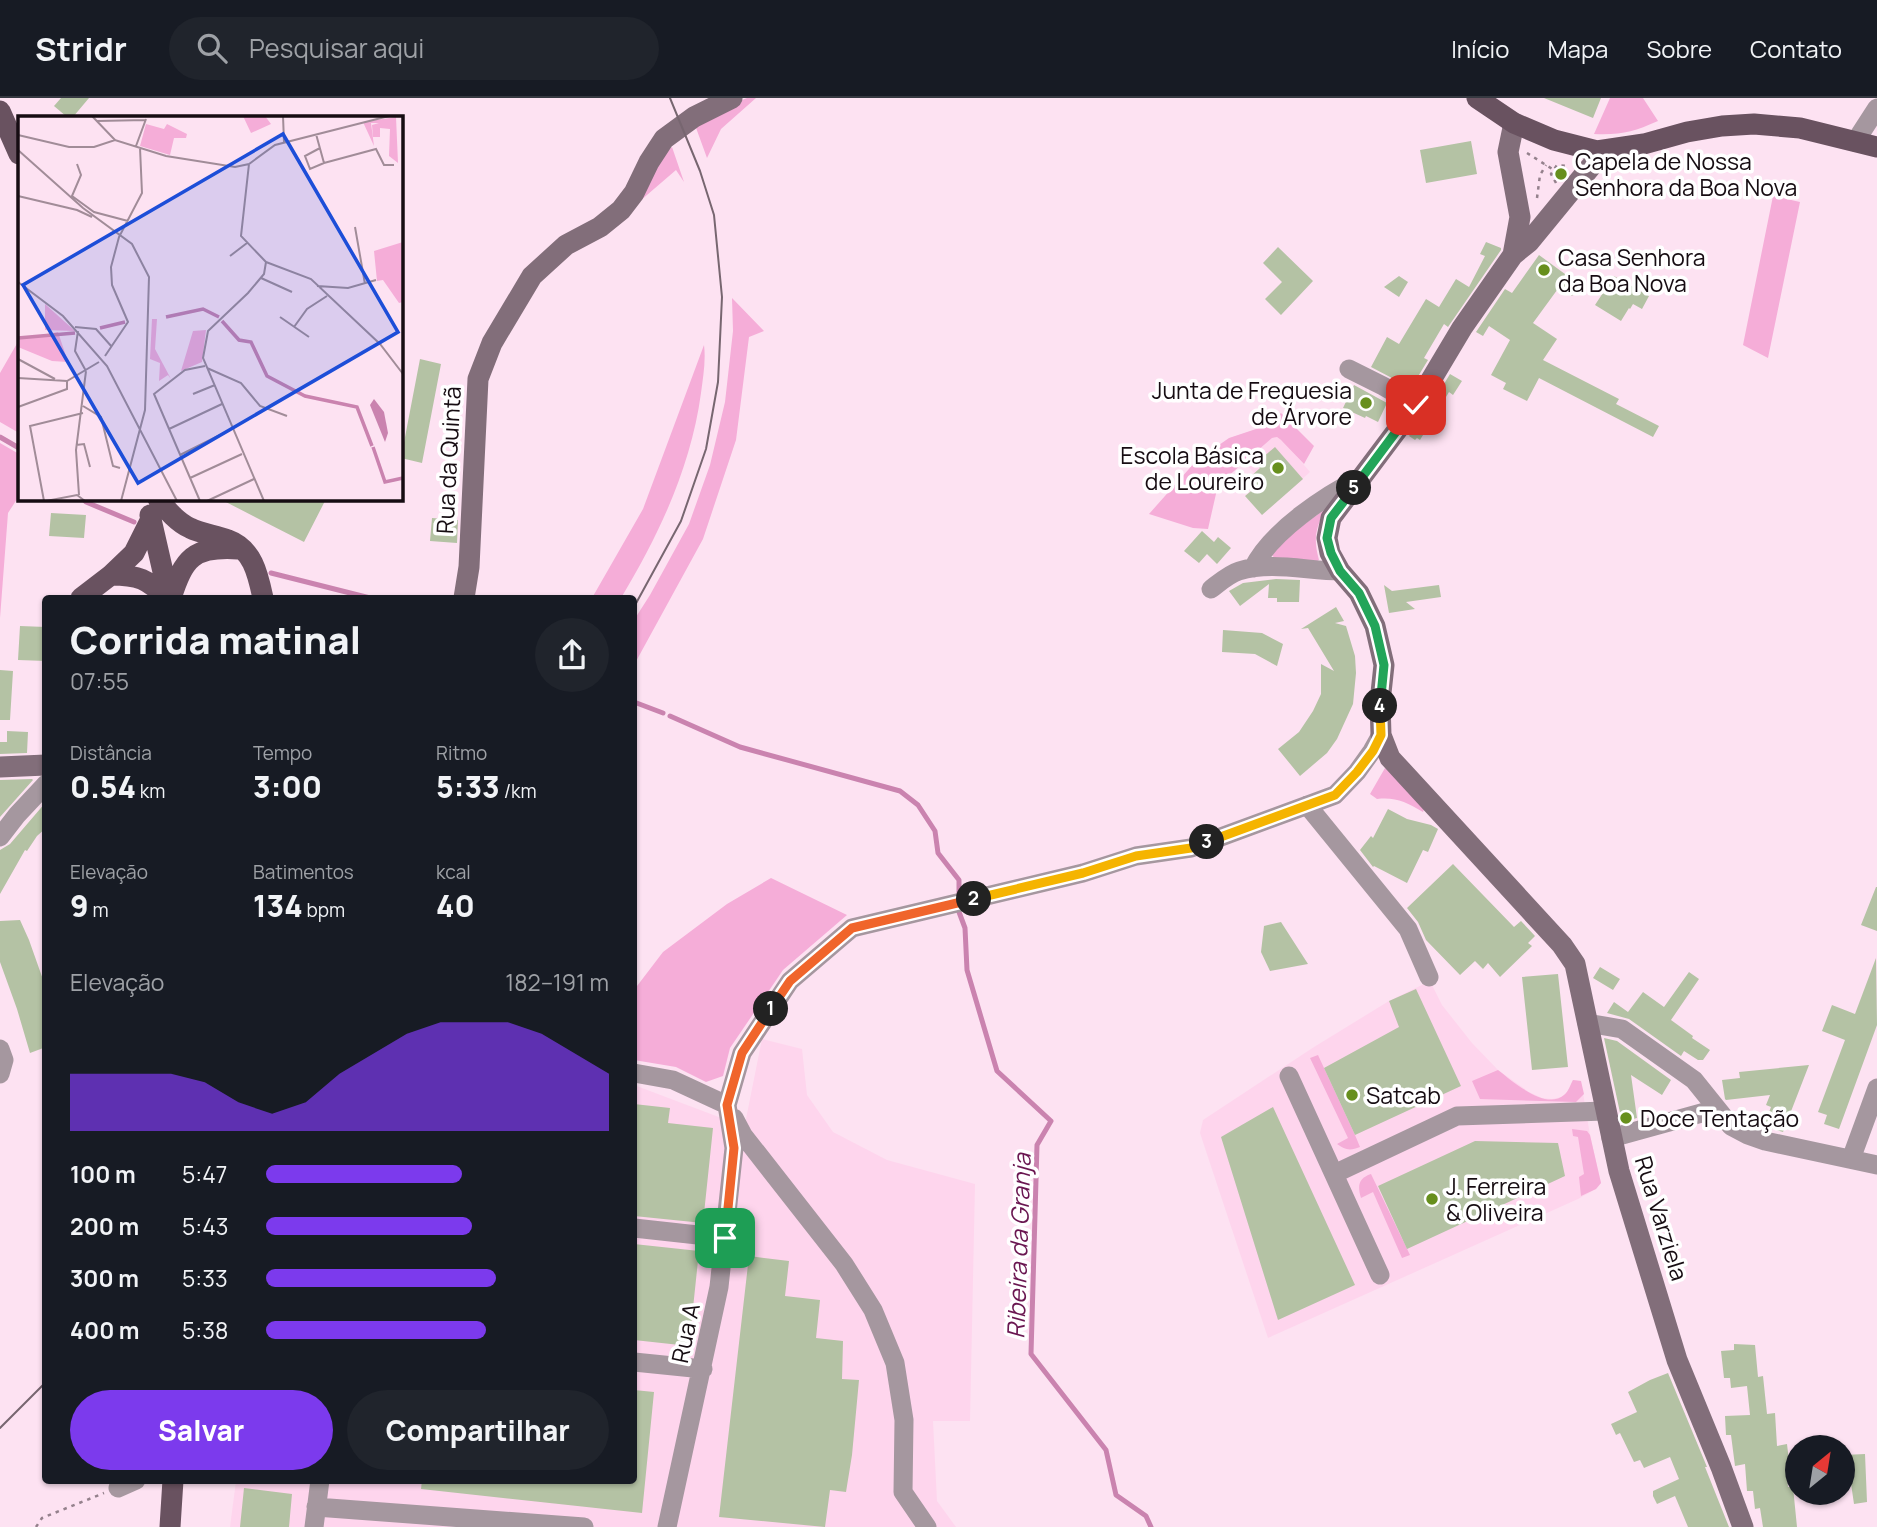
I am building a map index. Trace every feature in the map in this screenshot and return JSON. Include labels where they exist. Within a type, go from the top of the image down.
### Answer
[{"type":"main road","points":[[1476,98],[1514,123],[1555,140],[1597,151],[1644,144],[1699,130],[1754,124],[1800,128],[1877,147]]},
{"type":"main road","points":[[0,111],[18,152]]},
{"type":"main road","points":[[152,505],[190,528],[226,539],[243,550],[254,563],[262,595]]},
{"type":"main road","points":[[85,595],[134,553],[152,505]]},
{"type":"main road","points":[[152,505],[168,595]]},
{"type":"main road","points":[[170,595],[184,567],[193,556],[204,550],[243,550]]},
{"type":"main road","points":[[111,575],[143,578],[165,595]]},
{"type":"main road","points":[[170,1527],[173,1484]]},
{"type":"street","name":"Rua da Quintã","points":[[464,595],[469,567],[478,379],[492,343],[532,276],[566,245],[600,227],[621,210],[664,139],[694,117],[732,98]]},
{"type":"street","points":[[1855,142],[1877,108]]},
{"type":"street","points":[[1513,255],[1520,216],[1507,152],[1514,123]]},
{"type":"street","points":[[727,1105],[742,1053],[790,981],[852,928],[1083,873],[1136,856],[1191,848],[1335,795],[1357,772],[1381,735],[1380,702],[1384,665],[1375,626],[1359,593],[1340,571],[1331,553],[1327,538],[1331,518],[1416,405],[1462,328],[1513,255],[1529,242],[1593,164],[1597,151]]},
{"type":"street","points":[[1349,369],[1416,405]]},
{"type":"street","points":[[1253,568],[1270,543],[1311,507],[1335,490],[1362,477]]},
{"type":"street","points":[[1211,589],[1236,571],[1253,568],[1340,571]]},
{"type":"street","name":"Rua Varziela","points":[[1381,735],[1390,758],[1562,945],[1575,964],[1619,1171],[1677,1360],[1743,1527]]},
{"type":"street","points":[[0,766],[42,765]]},
{"type":"street","points":[[0,837],[42,788]]},
{"type":"street","points":[[1307,805],[1408,929],[1429,977]]},
{"type":"street","points":[[1587,1023],[1622,1029],[1694,1080],[1731,1126],[1748,1135],[1877,1165]]},
{"type":"street","points":[[0,1049],[4,1060],[0,1074]]},
{"type":"street","points":[[637,1074],[673,1080],[727,1105],[743,1135],[844,1264],[873,1310],[895,1363],[904,1420],[903,1492],[927,1527]]},
{"type":"street","points":[[1289,1076],[1380,1275]]},
{"type":"street","points":[[1851,1159],[1877,1088]]},
{"type":"street","name":"Rua A","points":[[667,1527],[719,1287],[734,1148],[727,1105]]},
{"type":"street","points":[[1611,1138],[1716,1109]]},
{"type":"street","points":[[1334,1174],[1457,1115],[1605,1111]]},
{"type":"street","points":[[637,1228],[725,1238]]},
{"type":"street","points":[[637,1362],[702,1369]]},
{"type":"street","points":[[319,1484],[315,1517],[584,1527]]},
{"type":"path","points":[[1527,153],[1555,171],[1557,165],[1567,166],[1569,170]]},
{"type":"path","points":[[1536,200],[1540,175],[1546,165]]},
{"type":"path","points":[[36,1527],[42,1518],[127,1484]]},
{"type":"shaded area","points":[[747,98],[756,98],[721,129],[707,158],[695,125]]},
{"type":"shaded area","points":[[1610,98],[1643,98],[1658,121],[1627,132],[1594,134]]},
{"type":"shaded area","points":[[672,147],[684,182],[676,170],[640,201],[661,157]]},
{"type":"shaded area","points":[[1773,196],[1800,202],[1768,358],[1743,345]]},
{"type":"shaded area","points":[[732,298],[764,331],[749,337],[736,440],[703,539],[637,660],[637,615],[689,524],[710,465],[725,402],[733,331]]},
{"type":"shaded area","points":[[18,342],[18,432],[0,422],[0,373]]},
{"type":"shaded area","points":[[704,345],[701,393],[690,447],[660,525],[623,595],[594,595],[643,509]]},
{"type":"shaded area","points":[[1281,413],[1314,446],[1304,464],[1281,440],[1272,438],[1218,485],[1208,529],[1193,528],[1149,514],[1196,461],[1229,438],[1268,425]]},
{"type":"shaded area","name":"Escola Básica de Loureiro","points":[[1277,437],[1310,472],[1279,500],[1244,462],[1272,438]]},
{"type":"shaded area","points":[[0,443],[18,453],[18,498],[8,513],[0,618]]},
{"type":"shaded area","points":[[1324,510],[1316,534],[1319,560],[1312,564],[1276,560],[1272,555],[1292,533]]},
{"type":"shaded area","points":[[1385,768],[1426,805],[1423,812],[1401,801],[1377,799],[1370,794]]},
{"type":"shaded area","points":[[771,878],[847,915],[783,970],[730,1048],[723,1076],[706,1082],[676,1067],[637,1060],[637,986],[663,952],[727,904]]},
{"type":"shaded area","points":[[1430,981],[1442,1005],[1472,1043],[1498,1070],[1529,1092],[1542,1098],[1562,1097],[1573,1080],[1581,1081],[1601,1183],[1578,1199],[1268,1338],[1200,1133],[1203,1120],[1389,1001]]},
{"type":"shaded area","points":[[762,1039],[802,1049],[807,1095],[833,1132],[887,1160],[975,1184],[970,1421],[933,1421],[937,1501],[956,1527],[230,1527],[236,1484],[637,1484],[637,1086],[724,1119],[745,1124]]},
{"type":"shaded area","points":[[1318,1055],[1360,1147],[1348,1149],[1337,1144],[1348,1138],[1310,1058]]},
{"type":"shaded area","points":[[1498,1070],[1529,1093],[1539,1097],[1557,1099],[1566,1093],[1573,1080],[1581,1081],[1584,1094],[1576,1102],[1480,1099],[1472,1081]]},
{"type":"shaded area","points":[[1572,1129],[1587,1131],[1590,1135],[1601,1183],[1596,1189],[1581,1196],[1579,1177],[1584,1174],[1578,1137],[1573,1136]]},
{"type":"shaded area","points":[[1371,1174],[1410,1255],[1402,1258],[1373,1192],[1361,1198],[1360,1183]]},
{"type":"building","points":[[61,98],[89,98],[74,116],[66,116],[54,106]]},
{"type":"building","points":[[1544,98],[1601,98],[1593,118]]},
{"type":"building","points":[[1471,141],[1477,174],[1426,183],[1420,150]]},
{"type":"building","points":[[1486,242],[1501,250],[1448,327],[1444,324],[1424,358],[1428,360],[1411,388],[1371,367],[1387,337],[1399,344],[1426,299],[1439,307],[1456,279],[1469,287],[1485,256],[1480,254]]},
{"type":"building","points":[[1278,247],[1313,281],[1281,315],[1265,299],[1282,282],[1263,263]]},
{"type":"building","points":[[1539,255],[1580,285],[1572,296],[1560,286],[1533,323],[1557,339],[1543,360],[1619,399],[1616,404],[1659,426],[1653,437],[1539,378],[1527,401],[1503,389],[1506,383],[1491,375],[1510,340],[1489,326],[1483,336],[1476,332],[1505,289],[1512,293]]},
{"type":"building","points":[[1399,276],[1408,282],[1399,297],[1384,287]]},
{"type":"building","points":[[1614,276],[1649,296],[1642,309],[1633,304],[1621,321],[1595,305]]},
{"type":"building","points":[[420,359],[441,364],[422,463],[402,458]]},
{"type":"building","points":[[1450,374],[1462,381],[1453,395],[1449,392],[1420,440],[1415,440],[1409,436]]},
{"type":"building","name":"Junta de Freguesia de Árvore","points":[[1354,385],[1387,403],[1378,422],[1343,408]]},
{"type":"building","name":"Escola Básica de Loureiro","points":[[1275,447],[1303,479],[1262,515],[1245,496],[1256,487],[1248,479],[1260,468],[1256,463]]},
{"type":"building","points":[[222,500],[325,500],[304,542]]},
{"type":"building","points":[[51,513],[86,515],[84,538],[49,536]]},
{"type":"building","points":[[432,518],[458,520],[457,543],[430,541]]},
{"type":"building","points":[[1202,531],[1214,542],[1218,537],[1231,548],[1217,564],[1207,554],[1199,563],[1184,551]]},
{"type":"building","points":[[1276,579],[1300,580],[1299,602],[1277,602],[1277,598],[1268,598],[1269,584],[1240,606],[1229,591],[1243,583]]},
{"type":"building","points":[[1384,585],[1392,591],[1439,585],[1441,597],[1406,602],[1415,609],[1389,613]]},
{"type":"building","points":[[1336,607],[1344,621],[1335,623],[1346,626],[1355,656],[1353,704],[1337,739],[1327,753],[1300,776],[1278,749],[1299,732],[1313,711],[1321,694],[1321,664],[1334,671],[1308,628],[1301,629]]},
{"type":"building","points":[[20,626],[42,627],[42,661],[18,660]]},
{"type":"building","points":[[1223,630],[1262,633],[1283,644],[1277,666],[1255,654],[1222,652]]},
{"type":"building","points":[[0,670],[13,671],[10,720],[0,720]]},
{"type":"building","points":[[7,731],[28,732],[27,753],[0,754],[0,742],[7,742]]},
{"type":"building","points":[[0,780],[33,780],[0,817]]},
{"type":"building","points":[[42,807],[42,832],[27,851],[25,850],[0,894],[0,850],[10,844]]},
{"type":"building","points":[[1388,809],[1407,819],[1438,829],[1428,852],[1423,850],[1407,883],[1373,867],[1360,850],[1371,836],[1373,838]]},
{"type":"building","points":[[1453,864],[1514,927],[1521,921],[1535,936],[1528,943],[1532,946],[1500,977],[1488,963],[1483,969],[1475,961],[1460,975],[1426,940],[1418,922],[1407,908]]},
{"type":"building","points":[[1877,887],[1877,931],[1861,925]]},
{"type":"building","points":[[20,920],[42,977],[42,1048],[30,1053],[0,962],[0,921]]},
{"type":"building","points":[[1281,922],[1308,964],[1270,971],[1261,952],[1264,926]]},
{"type":"building","points":[[1876,958],[1877,1025],[1839,1129],[1824,1124],[1827,1115],[1818,1112],[1845,1040],[1822,1031],[1832,1005],[1855,1014]]},
{"type":"building","points":[[1600,967],[1620,979],[1613,990],[1593,978]]},
{"type":"building","points":[[1689,972],[1699,979],[1671,1020],[1710,1050],[1703,1060],[1698,1060],[1684,1051],[1681,1056],[1629,1019],[1607,1013],[1614,1002],[1628,1012],[1643,992],[1664,1007]]},
{"type":"building","points":[[1558,974],[1568,1067],[1532,1070],[1522,977]]},
{"type":"building","points":[[1416,989],[1461,1086],[1355,1135],[1324,1068],[1399,1027],[1389,1001]]},
{"type":"building","points":[[1604,1038],[1617,1041],[1671,1080],[1662,1095],[1631,1075],[1637,1118],[1622,1122]]},
{"type":"building","points":[[1809,1065],[1783,1132],[1764,1126],[1771,1107],[1766,1105],[1770,1095],[1725,1099],[1722,1080],[1740,1078],[1739,1072]]},
{"type":"building","points":[[637,1104],[670,1108],[668,1123],[713,1128],[703,1223],[637,1216]]},
{"type":"building","points":[[1273,1107],[1355,1285],[1278,1320],[1221,1137]]},
{"type":"building","points":[[1475,1141],[1558,1143],[1565,1176],[1407,1249],[1378,1186]]},
{"type":"building","points":[[637,1244],[699,1251],[689,1346],[637,1340]]},
{"type":"building","points":[[749,1256],[789,1261],[785,1296],[820,1300],[816,1338],[843,1341],[842,1379],[859,1380],[846,1492],[830,1490],[825,1527],[719,1517]]},
{"type":"building","points":[[1734,1344],[1755,1345],[1758,1377],[1763,1376],[1767,1414],[1775,1413],[1777,1446],[1785,1444],[1785,1505],[1795,1505],[1797,1527],[1763,1527],[1760,1508],[1755,1509],[1753,1491],[1747,1491],[1745,1464],[1735,1466],[1731,1435],[1726,1435],[1725,1416],[1750,1415],[1747,1386],[1731,1388],[1730,1378],[1724,1378],[1721,1351],[1734,1350]]},
{"type":"building","points":[[1668,1373],[1729,1527],[1688,1527],[1675,1496],[1657,1504],[1653,1491],[1679,1479],[1670,1457],[1644,1468],[1640,1460],[1634,1462],[1620,1433],[1616,1435],[1611,1424],[1637,1412],[1628,1392]]},
{"type":"building","points":[[637,1390],[654,1392],[642,1513],[421,1489],[422,1484],[637,1484]]},
{"type":"building","points":[[1855,1454],[1865,1454],[1867,1502],[1855,1504]]},
{"type":"building","points":[[244,1488],[292,1494],[289,1527],[240,1527]]},
{"type":"waterway","name":"Ribeira da Granja","points":[[0,437],[18,447]]},
{"type":"waterway","name":"Ribeira da Granja","points":[[84,500],[134,522]]},
{"type":"waterway","name":"Ribeira da Granja","points":[[271,573],[358,595]]},
{"type":"waterway","name":"Ribeira da Granja","points":[[637,703],[663,713]]},
{"type":"waterway","name":"Ribeira da Granja","points":[[670,716],[740,747],[900,791],[918,805],[935,831],[938,853],[959,880],[959,894]]},
{"type":"waterway","name":"Ribeira da Granja","points":[[959,912],[965,928],[967,970],[997,1071],[1051,1121],[1037,1145],[1031,1354],[1106,1450],[1116,1495],[1146,1516],[1151,1527]]},
{"type":"tram line","points":[[637,602],[681,521],[706,449],[718,382],[722,297],[714,215],[700,171],[670,98]]},
{"type":"tram line","points":[[0,1428],[42,1386]]},
{"type":"place","name":"Capela de Nossa Senhora da Boa Nova","points":[[1561,174]]},
{"type":"place","name":"Casa Senhora da Boa Nova","points":[[1544,270]]},
{"type":"place","name":"Junta de Freguesia de Árvore","points":[[1366,403]]},
{"type":"place","name":"Escola Básica de Loureiro","points":[[1278,468]]},
{"type":"place","name":"Satcab","points":[[1352,1095]]},
{"type":"place","name":"Doce Tentação","points":[[1626,1118]]},
{"type":"place","name":"J. Ferreira & Oliveira","points":[[1432,1199]]},
{"type":"route","points":[[725,1238],[734,1148],[727,1105],[742,1053],[790,981],[852,928],[1083,873],[1136,856],[1191,848],[1335,795],[1357,772],[1381,735],[1380,702],[1384,665],[1375,626],[1359,593],[1340,571],[1327,538],[1331,518],[1416,405]]}]
